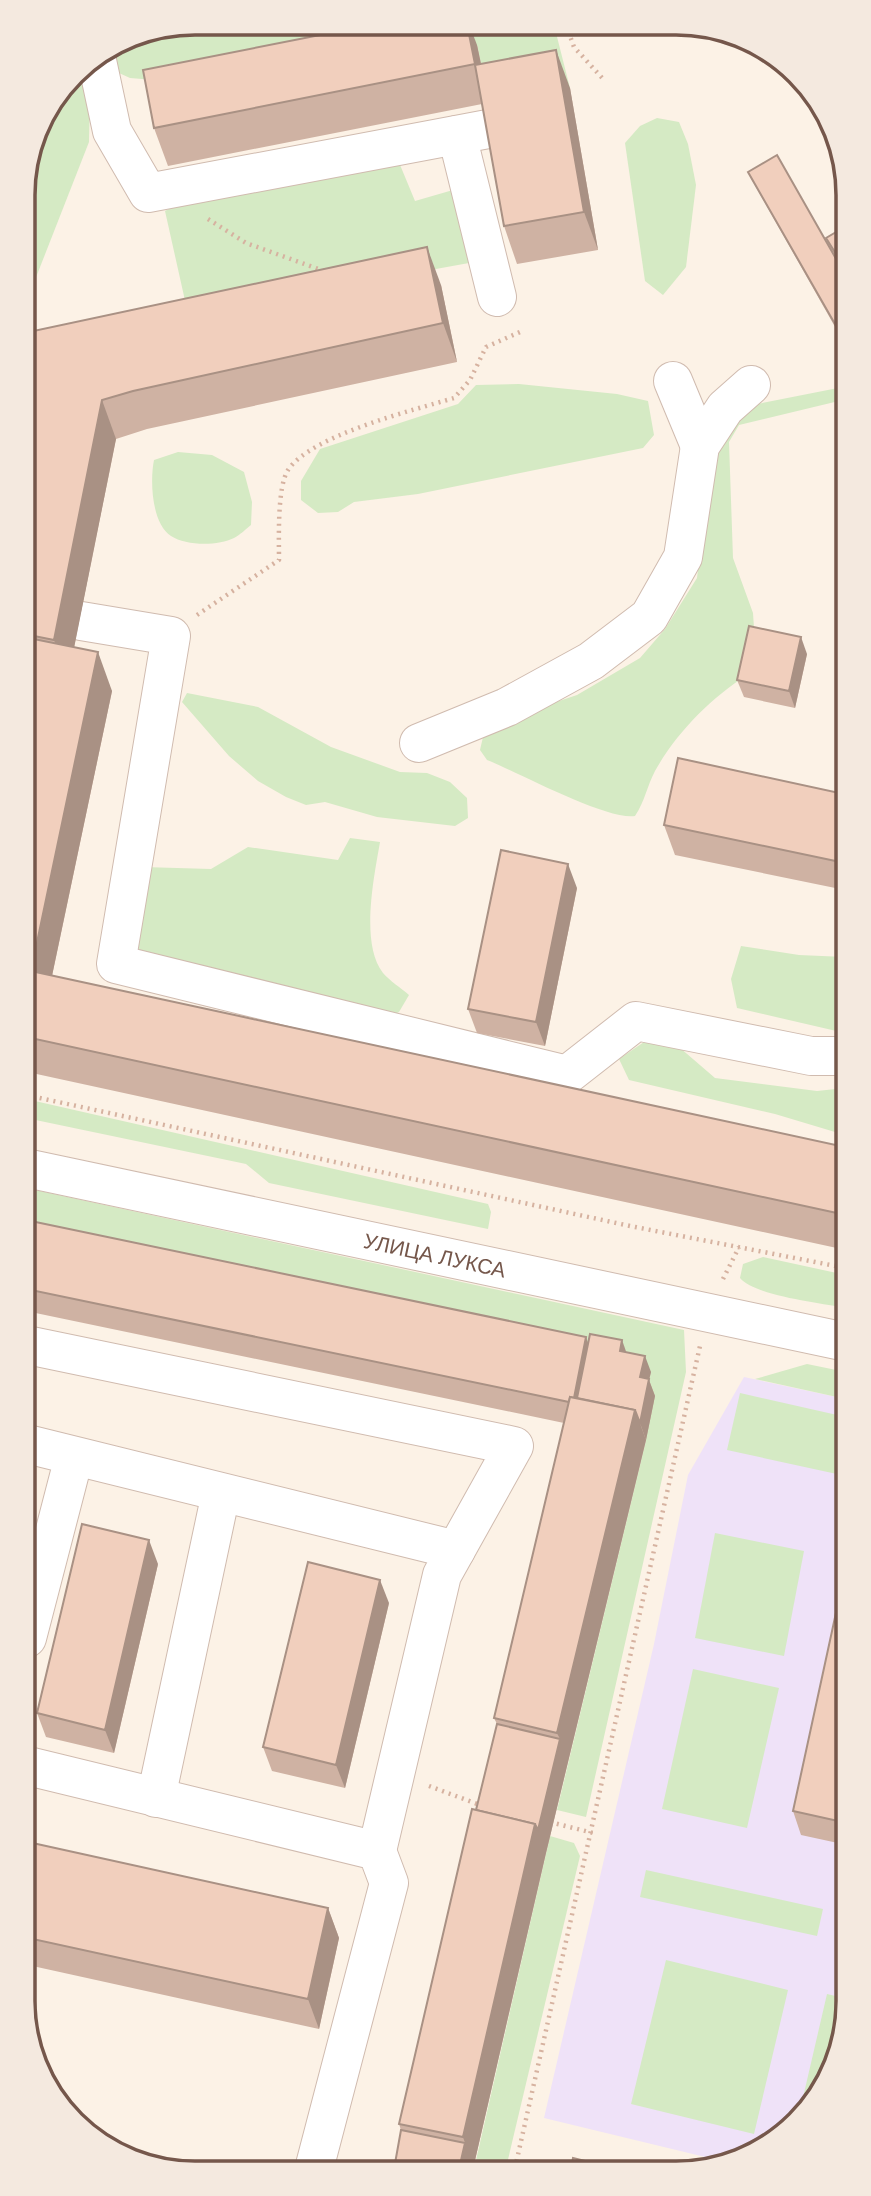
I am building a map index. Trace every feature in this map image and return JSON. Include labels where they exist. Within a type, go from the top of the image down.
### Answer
[{"type":"street","points":[[98,68],[112,131],[148,193],[473,132],[497,297]]},
{"type":"street","points":[[673,381],[700,446]]},
{"type":"street","points":[[419,743],[507,707],[591,661],[649,617],[683,557],[700,446],[725,408],[751,385]]},
{"type":"street","points":[[81,621],[170,636],[117,964],[568,1075],[636,1021],[811,1056],[836,1056]]},
{"type":"street","name":"УЛИЦА ЛУКСА","points":[[35,1170],[836,1340]]},
{"type":"street","points":[[35,1347],[514,1446],[442,1576],[377,1851],[389,1883],[316,2161]]},
{"type":"street","points":[[35,1446],[456,1550]]},
{"type":"street","points":[[35,1607],[74,1457]]},
{"type":"street","points":[[156,1798],[221,1493]]},
{"type":"street","points":[[35,1768],[377,1851]]},
{"type":"path","points":[[570,35],[574,47],[604,80]]},
{"type":"path","points":[[163,190],[246,243],[333,273]]},
{"type":"path","points":[[170,636],[222,597],[278,561],[279,517],[288,471],[316,446],[454,398],[470,380],[486,347],[520,332]]},
{"type":"path","points":[[35,1097],[630,1226],[836,1266]]},
{"type":"path","points":[[518,2161],[593,1833],[707,1312],[739,1247]]},
{"type":"path","points":[[396,1772],[484,1806]]},
{"type":"path","points":[[537,1818],[593,1833]]},
{"type":"shaded area","points":[[744,1377],[836,1397],[835,2022],[824,2062],[815,2081],[796,2106],[756,2140],[708,2158],[544,2118],[654,1644],[688,1475]]},
{"type":"green space","points":[[185,35],[557,35],[570,88],[489,103],[477,45],[154,80],[130,78],[108,68],[107,62],[134,47],[154,40]]},
{"type":"green space","points":[[85,79],[90,97],[89,142],[35,280],[35,185],[40,154],[62,106]]},
{"type":"green space","points":[[657,118],[679,122],[688,144],[696,185],[686,267],[663,295],[645,281],[625,143],[640,126]]},
{"type":"green space","points":[[398,160],[415,201],[453,190],[469,263],[188,314],[165,211],[190,198]]},
{"type":"green space","points":[[519,384],[617,394],[648,401],[654,435],[643,448],[418,494],[354,502],[338,512],[318,513],[301,500],[301,481],[320,449],[458,404],[476,385]]},
{"type":"green space","points":[[836,388],[836,402],[739,425],[729,442],[733,558],[753,613],[755,643],[748,674],[708,705],[673,743],[655,771],[635,816],[604,811],[487,760],[480,750],[483,737],[529,711],[577,695],[640,658],[665,629],[697,578],[712,449],[742,407]]},
{"type":"green space","points":[[178,452],[212,455],[244,472],[252,502],[251,525],[241,534],[227,541],[211,544],[185,542],[164,530],[154,500],[154,460]]},
{"type":"green space","points":[[187,693],[258,707],[331,747],[400,772],[427,773],[450,782],[467,798],[468,818],[455,826],[377,817],[325,802],[306,805],[286,797],[258,781],[229,756],[182,702]]},
{"type":"green space","points":[[350,838],[380,842],[370,928],[376,960],[383,973],[409,995],[399,1012],[384,1019],[131,950],[143,867],[211,869],[248,847],[338,860]]},
{"type":"green space","points":[[741,946],[799,955],[836,957],[836,1031],[737,1008],[731,979]]},
{"type":"green space","points":[[647,1040],[679,1047],[715,1078],[817,1091],[836,1089],[836,1132],[775,1114],[629,1080],[619,1059]]},
{"type":"green space","points":[[35,1101],[488,1204],[491,1212],[488,1229],[269,1183],[246,1164],[35,1120]]},
{"type":"green space","points":[[35,1190],[684,1330],[686,1372],[586,1817],[557,1810],[646,1440],[594,1361],[35,1244]]},
{"type":"green space","points":[[763,1257],[836,1273],[836,1306],[759,1290],[740,1278],[743,1264]]},
{"type":"green space","points":[[807,1364],[836,1370],[836,1397],[755,1379]]},
{"type":"green space","points":[[740,1393],[836,1415],[836,1474],[727,1450]]},
{"type":"green space","points":[[715,1533],[804,1551],[784,1656],[695,1638]]},
{"type":"green space","points":[[693,1669],[779,1688],[747,1828],[662,1809]]},
{"type":"green space","points":[[550,1836],[574,1843],[580,1856],[508,2161],[476,2161]]},
{"type":"green space","points":[[646,1870],[823,1909],[817,1936],[640,1897]]},
{"type":"green space","points":[[666,1960],[788,1990],[754,2134],[631,2104]]},
{"type":"green space","points":[[827,1994],[836,1996],[831,2042],[815,2081],[803,2098]]},
{"type":"building","points":[[320,35],[469,35],[475,64],[154,128],[143,70]]},
{"type":"building","points":[[556,50],[584,212],[504,226],[475,65]]},
{"type":"building","points":[[777,155],[836,259],[836,326],[748,172]]},
{"type":"building","points":[[836,232],[836,254],[826,238]]},
{"type":"building","points":[[427,247],[443,323],[102,400],[54,640],[35,636],[35,331]]},
{"type":"building","points":[[749,626],[801,637],[789,691],[737,680]]},
{"type":"building","points":[[35,639],[98,652],[35,952]]},
{"type":"building","points":[[678,758],[836,792],[836,861],[664,825]]},
{"type":"building","points":[[501,850],[568,864],[536,1022],[468,1009]]},
{"type":"building","points":[[35,972],[836,1145],[836,1213],[35,1039]]},
{"type":"building","points":[[35,1222],[586,1337],[574,1398],[570,1397],[569,1402],[35,1291]]},
{"type":"building","points":[[590,1334],[622,1340],[620,1351],[645,1356],[640,1377],[649,1379],[640,1423],[635,1410],[577,1398]]},
{"type":"building","points":[[570,1397],[635,1410],[557,1733],[494,1718]]},
{"type":"building","points":[[82,1524],[149,1540],[105,1730],[37,1713]]},
{"type":"building","points":[[308,1562],[380,1580],[336,1765],[263,1747]]},
{"type":"building","points":[[836,1613],[836,1821],[793,1811]]},
{"type":"building","points":[[497,1724],[560,1739],[538,1830],[535,1824],[476,1810]]},
{"type":"building","points":[[472,1809],[535,1824],[463,2137],[399,2124]]},
{"type":"building","points":[[35,1844],[328,1908],[308,1999],[35,1940]]},
{"type":"building","points":[[401,2130],[465,2143],[461,2161],[395,2161]]}]
